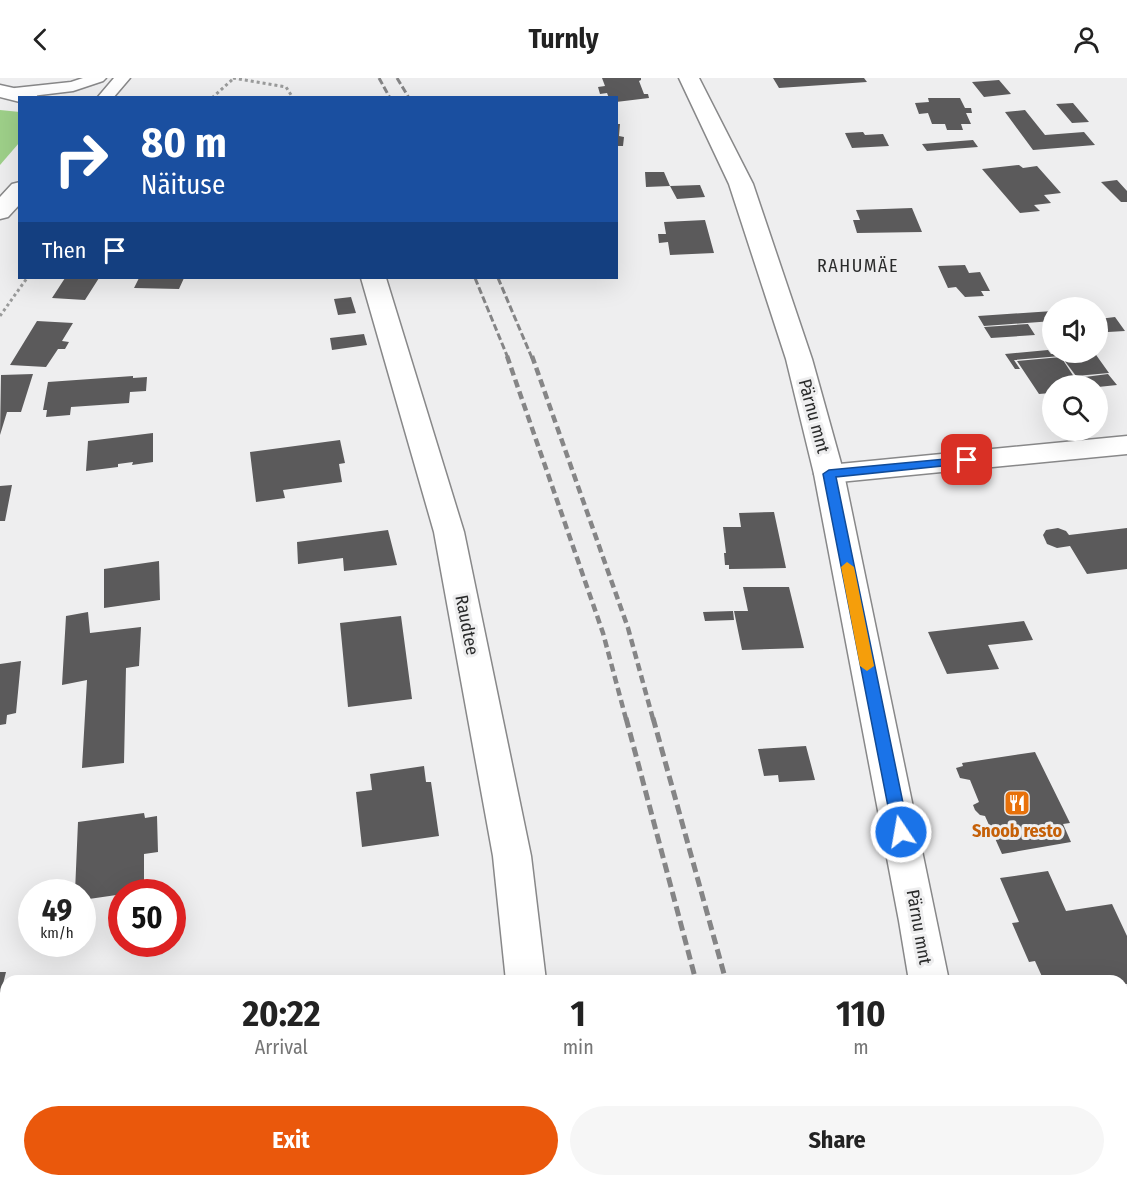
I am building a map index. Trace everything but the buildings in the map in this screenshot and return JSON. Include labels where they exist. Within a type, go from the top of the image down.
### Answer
[{"type":"main road","name":"Pärnu mnt","points":[[689,78],[741,184],[799,359],[829,474],[928,975]]},
{"type":"main road","points":[[0,212],[18,191]]},
{"type":"main road","name":"Raudtee","points":[[373,279],[449,532],[512,856],[525,975]]},
{"type":"main road","points":[[829,474],[1127,445]]},
{"type":"lane","points":[[14,94],[73,86],[98,78]]},
{"type":"lane","points":[[106,96],[122,78]]},
{"type":"path","points":[[214,96],[234,78],[286,87],[292,96]]},
{"type":"path","points":[[0,316],[26,279]]},
{"type":"green space","points":[[0,110],[18,112],[18,144],[0,165]]},
{"type":"railway","points":[[379,78],[389,96]]},
{"type":"railway","points":[[397,78],[408,96]]},
{"type":"railway","points":[[475,279],[508,358]]},
{"type":"railway","points":[[498,279],[532,358]]},
{"type":"railway","points":[[507,356],[603,633],[626,719]]},
{"type":"railway","points":[[532,356],[628,628],[653,719]]},
{"type":"railway","points":[[626,718],[694,975]]},
{"type":"railway","points":[[653,718],[724,975]]},
{"type":"slow traffic","points":[[847,567],[867,666]]},
{"type":"place","name":"Snoob resto","points":[[1017,803]]},
{"type":"district","name":"RAHUMÄE","points":[[858,266]]},
{"type":"route","points":[[901,832],[829,474],[967,460]]}]
